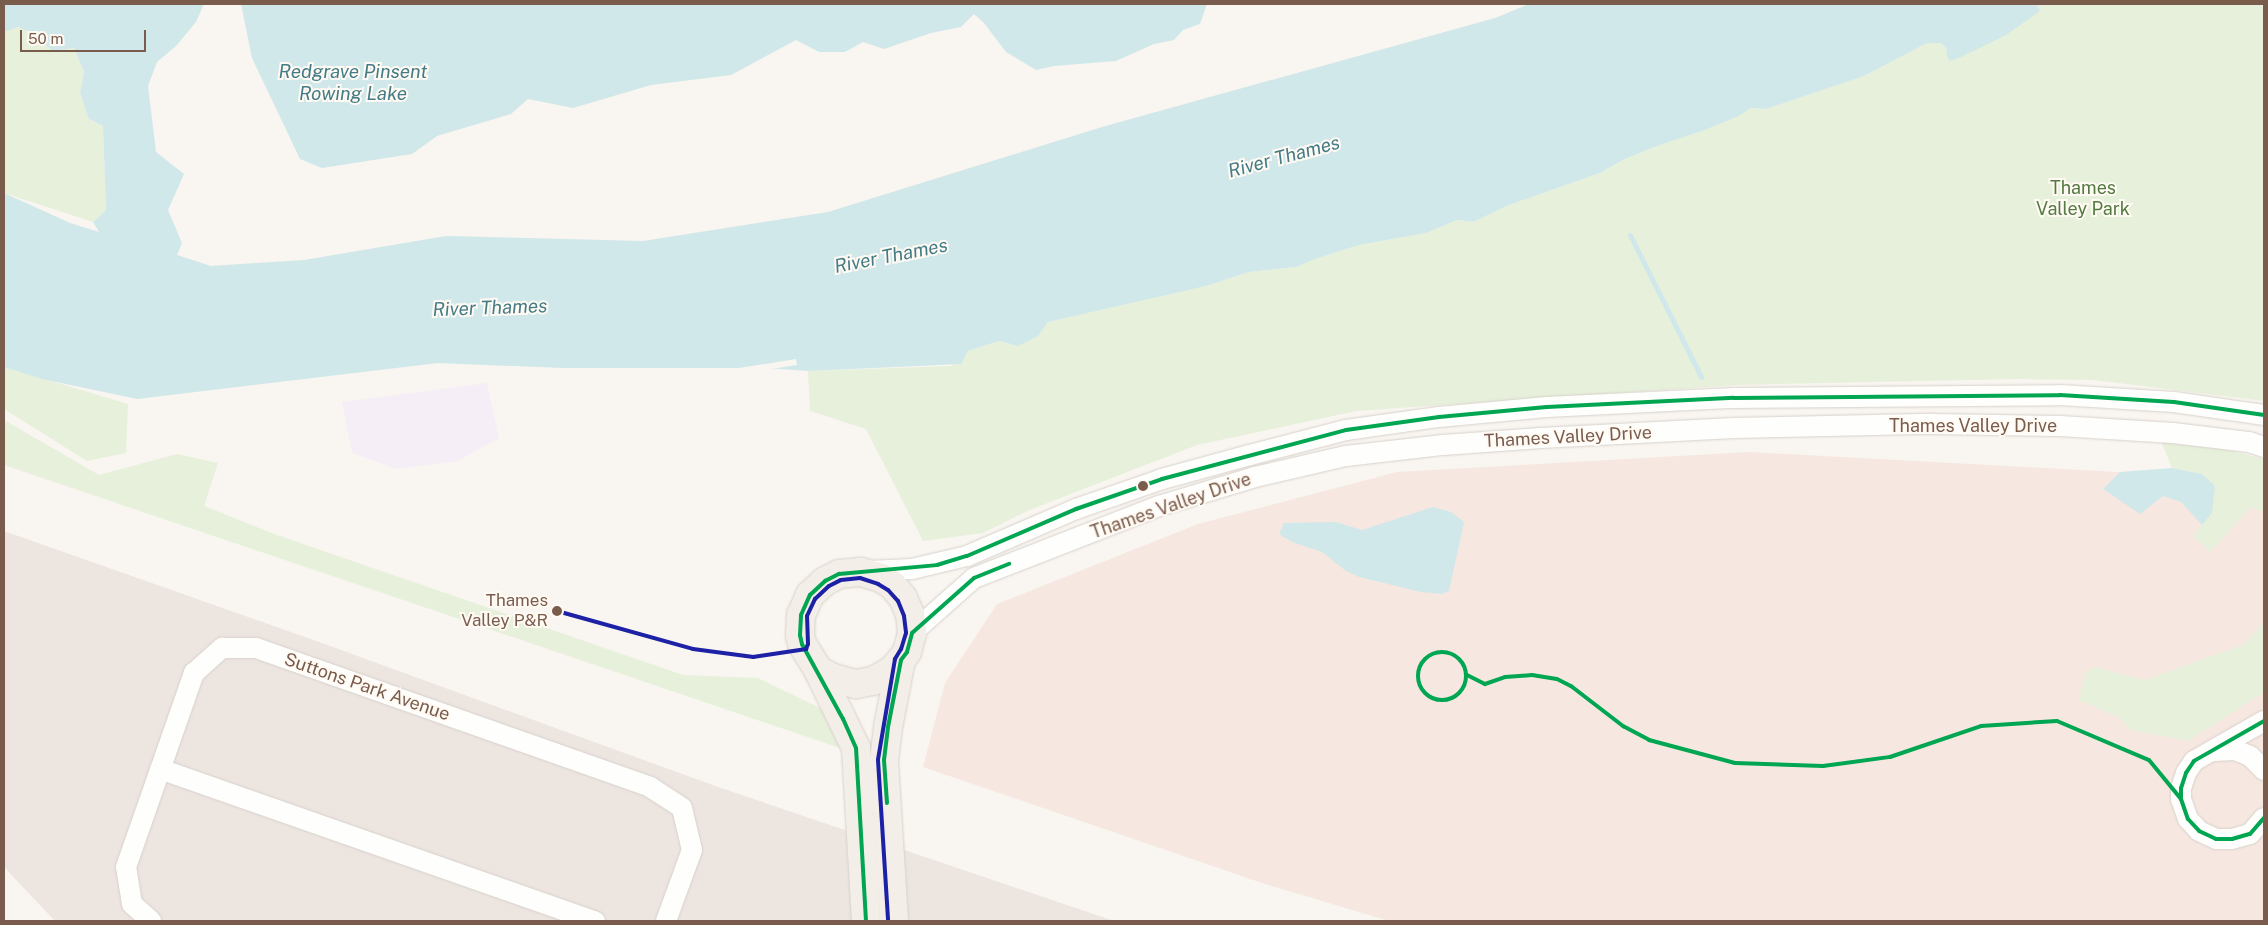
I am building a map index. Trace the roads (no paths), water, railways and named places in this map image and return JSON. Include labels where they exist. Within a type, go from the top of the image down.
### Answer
[{"type":"main road","points":[[866,921],[856,748],[818,670],[802,644],[800,636],[801,615],[810,595],[825,581],[839,574],[861,572],[882,578],[892,585],[903,598],[910,614],[912,633],[902,660],[888,727],[884,760],[894,921]]},
{"type":"main road","points":[[818,670],[832,678],[856,684],[874,680],[891,671],[902,660]]},
{"type":"street","name":"Thames Valley Drive","points":[[861,572],[912,569],[937,565],[967,556],[1076,509],[1162,480],[1346,430],[1439,417],[1547,406],[1734,398],[2042,394],[2174,402],[2264,415]]},
{"type":"street","name":"Thames Valley Drive","points":[[912,633],[974,578],[1159,506],[1255,477],[1346,456],[1443,445],[1541,438],[1734,428],[1932,424],[2060,426],[2172,433],[2248,442],[2264,447]]},
{"type":"street","name":"Suttons Park Avenue","points":[[151,921],[132,904],[126,867],[194,673],[222,648],[256,648],[650,787],[682,808],[692,850],[666,921]]},
{"type":"street","points":[[2264,721],[2194,761],[2186,773],[2181,788],[2181,799],[2188,819],[2200,831],[2216,839],[2232,840],[2250,834],[2264,818]]},
{"type":"street","points":[[2214,750],[2235,750],[2250,756],[2264,770]]},
{"type":"street","points":[[160,769],[595,921]]},
{"type":"water","name":"River Thames","points":[[4,4],[204,4],[196,22],[176,46],[157,62],[148,86],[156,152],[184,174],[168,210],[182,243],[177,255],[211,266],[304,260],[446,236],[643,241],[828,212],[1102,127],[1495,18],[1529,4],[2037,4],[2040,11],[2006,35],[1961,57],[1950,61],[1946,48],[1941,43],[1927,43],[1864,76],[1766,109],[1751,108],[1739,116],[1705,130],[1654,147],[1625,159],[1600,173],[1509,205],[1473,222],[1457,220],[1426,233],[1359,245],[1296,267],[1249,272],[1206,286],[1048,322],[1038,336],[1018,346],[999,341],[968,351],[961,364],[808,371],[765,368],[563,368],[438,363],[137,399],[42,379],[4,367],[4,193],[70,223],[99,232],[93,222],[106,210],[103,126],[89,119],[80,93],[84,72],[74,48],[53,51],[27,31],[18,27],[4,32]]},
{"type":"water","name":"Redgrave Pinsent Rowing Lake","points":[[241,4],[1207,4],[1200,24],[1183,30],[1174,40],[1154,44],[1116,61],[1054,66],[1036,70],[1006,52],[984,23],[974,14],[961,27],[931,33],[884,49],[863,42],[845,52],[819,52],[796,40],[731,75],[651,85],[573,108],[528,99],[511,114],[437,136],[412,154],[322,168],[300,159],[252,58]]},
{"type":"water","points":[[2172,468],[2202,474],[2215,486],[2212,513],[2202,525],[2181,502],[2163,496],[2140,514],[2103,489],[2120,472]]},
{"type":"water","points":[[1433,507],[1451,512],[1464,522],[1449,591],[1442,594],[1421,592],[1359,577],[1346,571],[1322,552],[1292,542],[1279,534],[1284,523],[1336,522],[1362,530]]},
{"type":"waterway","points":[[1630,235],[1701,377]]},
{"type":"place","name":"Thames Valley P&R","points":[[557,611]]},
{"type":"park label","name":"Thames Valley Park","points":[[2083,199]]}]
